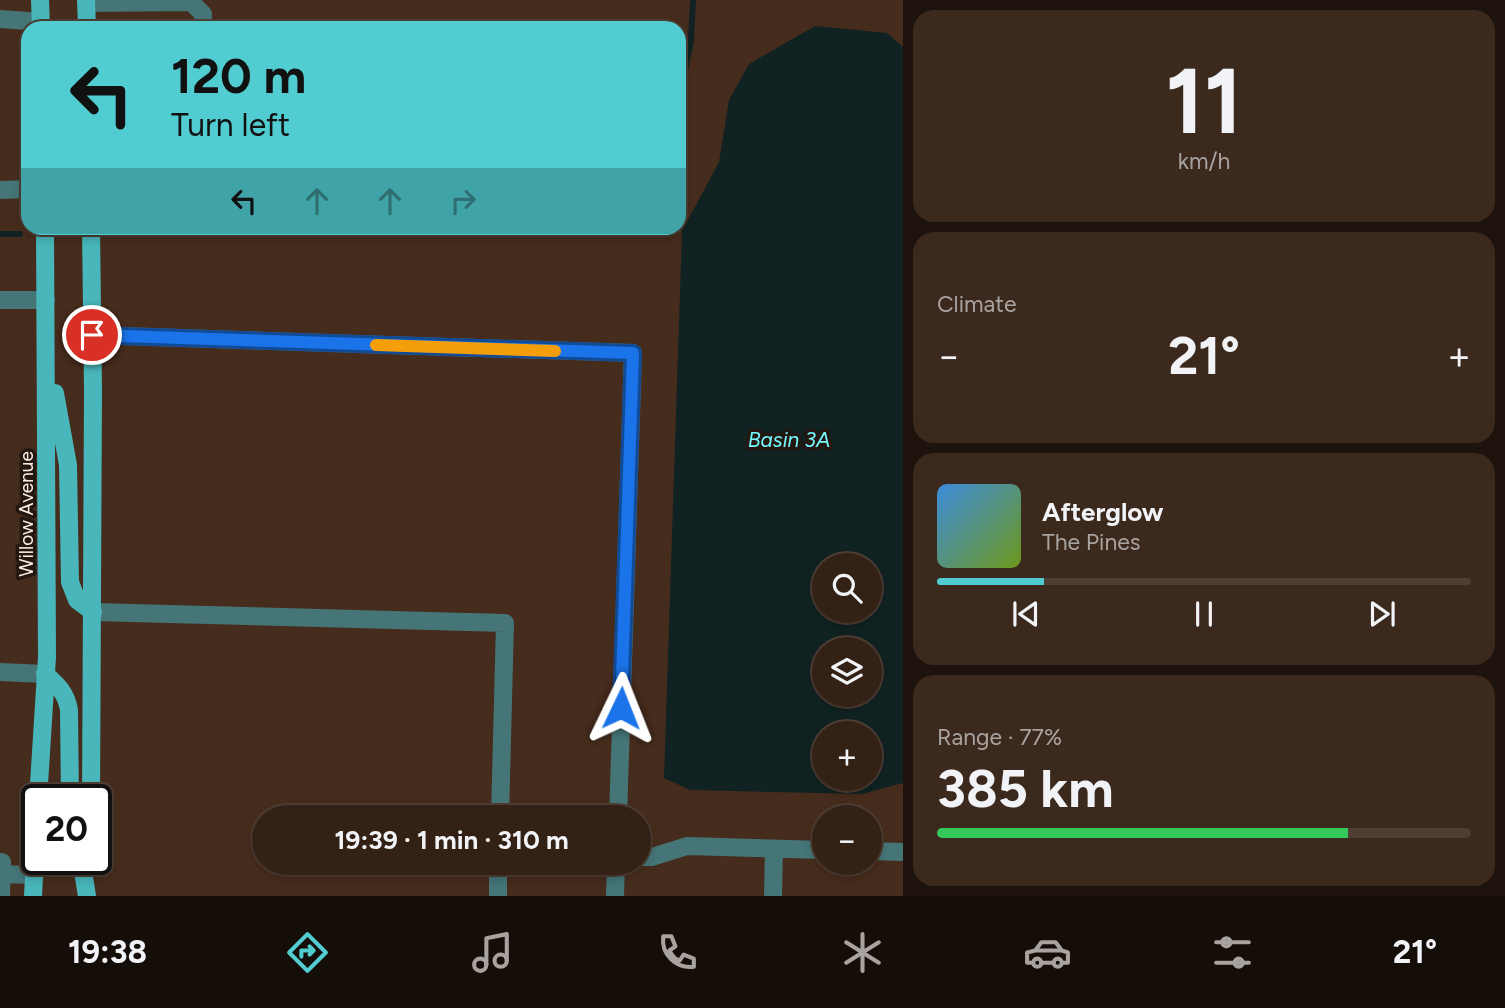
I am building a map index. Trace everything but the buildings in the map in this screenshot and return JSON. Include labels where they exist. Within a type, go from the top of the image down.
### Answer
[{"type":"main road","points":[[40,0],[45,21]]},
{"type":"main road","points":[[87,1],[87,21]]},
{"type":"main road","name":"Willow Avenue","points":[[39,784],[45,674],[45,235]]},
{"type":"main road","points":[[91,235],[91,784]]},
{"type":"main road","points":[[47,344],[68,465],[70,582],[77,600],[93,612]]},
{"type":"main road","points":[[45,674],[64,691],[67,698],[70,784]]},
{"type":"main road","points":[[33,896],[34,875]]},
{"type":"main road","points":[[84,875],[88,896]]},
{"type":"main road","points":[[88,896],[89,875]]},
{"type":"lane","points":[[87,1],[191,2],[203,14],[203,21]]},
{"type":"lane","points":[[0,19],[21,22]]},
{"type":"lane","points":[[0,190],[21,189]]},
{"type":"lane","points":[[0,300],[46,300]]},
{"type":"lane","points":[[92,335],[633,353],[618,805]]},
{"type":"lane","points":[[93,612],[505,624],[500,805]]},
{"type":"lane","points":[[0,672],[45,674]]},
{"type":"lane","points":[[651,857],[687,846],[812,850]]},
{"type":"lane","points":[[773,896],[774,849]]},
{"type":"lane","points":[[882,851],[903,852]]},
{"type":"lane","points":[[1,896],[1,868],[21,872]]},
{"type":"lane","points":[[498,875],[498,896]]},
{"type":"lane","points":[[615,896],[616,875]]},
{"type":"water","name":"Basin 3A","points":[[815,26],[887,33],[903,47],[903,783],[882,789],[882,721],[812,721],[812,791],[873,791],[862,794],[690,790],[664,778],[682,235],[686,235],[686,224],[719,162],[729,100],[749,64]]},
{"type":"waterway","points":[[686,65],[691,41],[693,0]]},
{"type":"waterway","points":[[0,234],[20,234]]},
{"type":"slow traffic","points":[[376,345],[555,351]]},
{"type":"route","points":[[92,335],[633,353],[621,708]]}]
